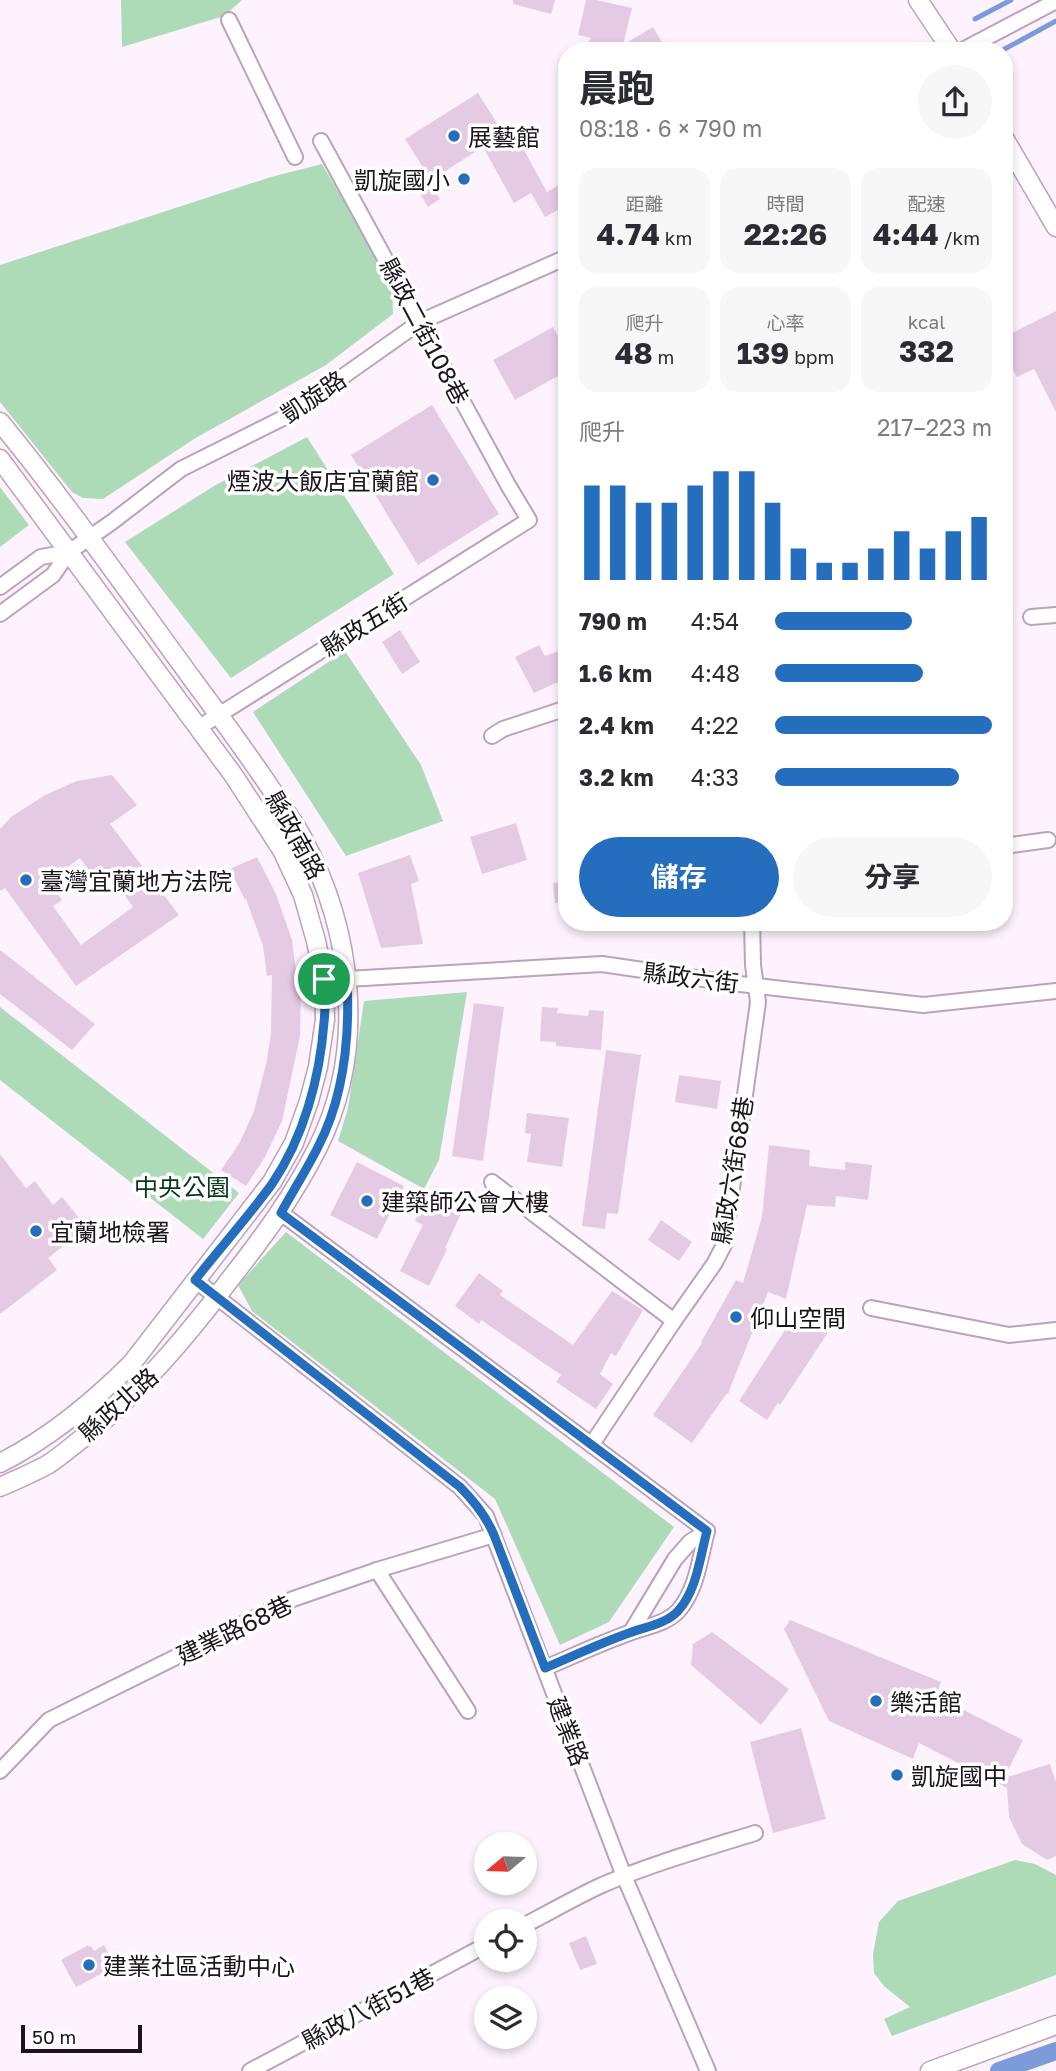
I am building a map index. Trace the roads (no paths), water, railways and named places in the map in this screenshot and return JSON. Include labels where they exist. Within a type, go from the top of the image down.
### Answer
[{"type":"street","points":[[918,0],[946,42]]},
{"type":"street","points":[[978,42],[1056,1]]},
{"type":"street","points":[[229,20],[295,157]]},
{"type":"street","name":"縣政二街108巷","points":[[321,141],[529,520]]},
{"type":"street","points":[[1013,153],[1056,227]]},
{"type":"street","name":"凱旋路","points":[[0,614],[53,575],[69,552],[181,469],[287,416],[421,322],[558,261]]},
{"type":"street","name":"縣政南路","points":[[0,422],[89,537],[260,772],[302,836],[324,884],[340,936],[347,979],[349,1016],[347,1051],[337,1100],[319,1145],[281,1213],[216,1298]]},
{"type":"street","name":"縣政南路","points":[[0,459],[234,776],[282,850],[303,895],[316,941],[324,979],[325,1020],[318,1067],[309,1101],[294,1143],[272,1182],[195,1280]]},
{"type":"street","name":"縣政五街","points":[[198,727],[529,520]]},
{"type":"street","name":"凱旋路","points":[[0,587],[41,557],[69,552]]},
{"type":"street","points":[[1031,617],[1056,615]]},
{"type":"street","points":[[492,736],[503,729],[558,711]]},
{"type":"street","points":[[1013,845],[1048,840]]},
{"type":"street","name":"縣政六街68巷","points":[[592,1444],[714,1264],[723,1245],[758,1002],[752,931]]},
{"type":"street","name":"縣政六街","points":[[324,979],[602,964],[678,976],[923,1005],[1056,991]]},
{"type":"street","points":[[492,1182],[674,1321]]},
{"type":"street","points":[[281,1213],[707,1531]]},
{"type":"street","name":"建業路","points":[[195,1280],[460,1487],[486,1516],[624,1876],[708,2071]]},
{"type":"street","name":"縣政北路","points":[[0,1463],[55,1430],[106,1389],[132,1363],[195,1280]]},
{"type":"street","name":"縣政北路","points":[[0,1487],[51,1463],[112,1414],[168,1358],[216,1298]]},
{"type":"street","points":[[871,1308],[1009,1335],[1056,1330]]},
{"type":"street","points":[[631,1632],[675,1559],[690,1542],[707,1531]]},
{"type":"street","points":[[545,1668],[631,1632],[651,1627],[677,1612],[689,1593],[697,1572],[707,1531]]},
{"type":"street","name":"建業路68巷","points":[[0,1771],[49,1720],[293,1599],[377,1570],[494,1535]]},
{"type":"street","points":[[377,1570],[468,1711]]},
{"type":"street","points":[[537,1919],[624,1876],[755,1833]]},
{"type":"street","name":"縣政八街51巷","points":[[250,2071],[474,1951]]},
{"type":"street","points":[[930,2071],[1056,2025]]},
{"type":"waterway","points":[[975,19],[1011,0]]},
{"type":"waterway","points":[[1013,44],[1056,21]]},
{"type":"waterway","points":[[999,2071],[1056,2051]]},
{"type":"place","name":"展藝館","points":[[454,136]]},
{"type":"place","name":"凱旋國小","points":[[464,179]]},
{"type":"place","name":"煙波大飯店宜蘭館","points":[[433,480]]},
{"type":"place","name":"臺灣宜蘭地方法院","points":[[26,880]]},
{"type":"place","name":"建築師公會大樓","points":[[367,1201]]},
{"type":"place","name":"宜蘭地檢署","points":[[36,1231]]},
{"type":"place","name":"仰山空間","points":[[736,1317]]},
{"type":"place","name":"樂活館","points":[[876,1701]]},
{"type":"place","name":"凱旋國中","points":[[897,1775]]},
{"type":"place","name":"建業社區活動中心","points":[[89,1965]]},
{"type":"park label","name":"中央公園","points":[[182,1186]]}]
